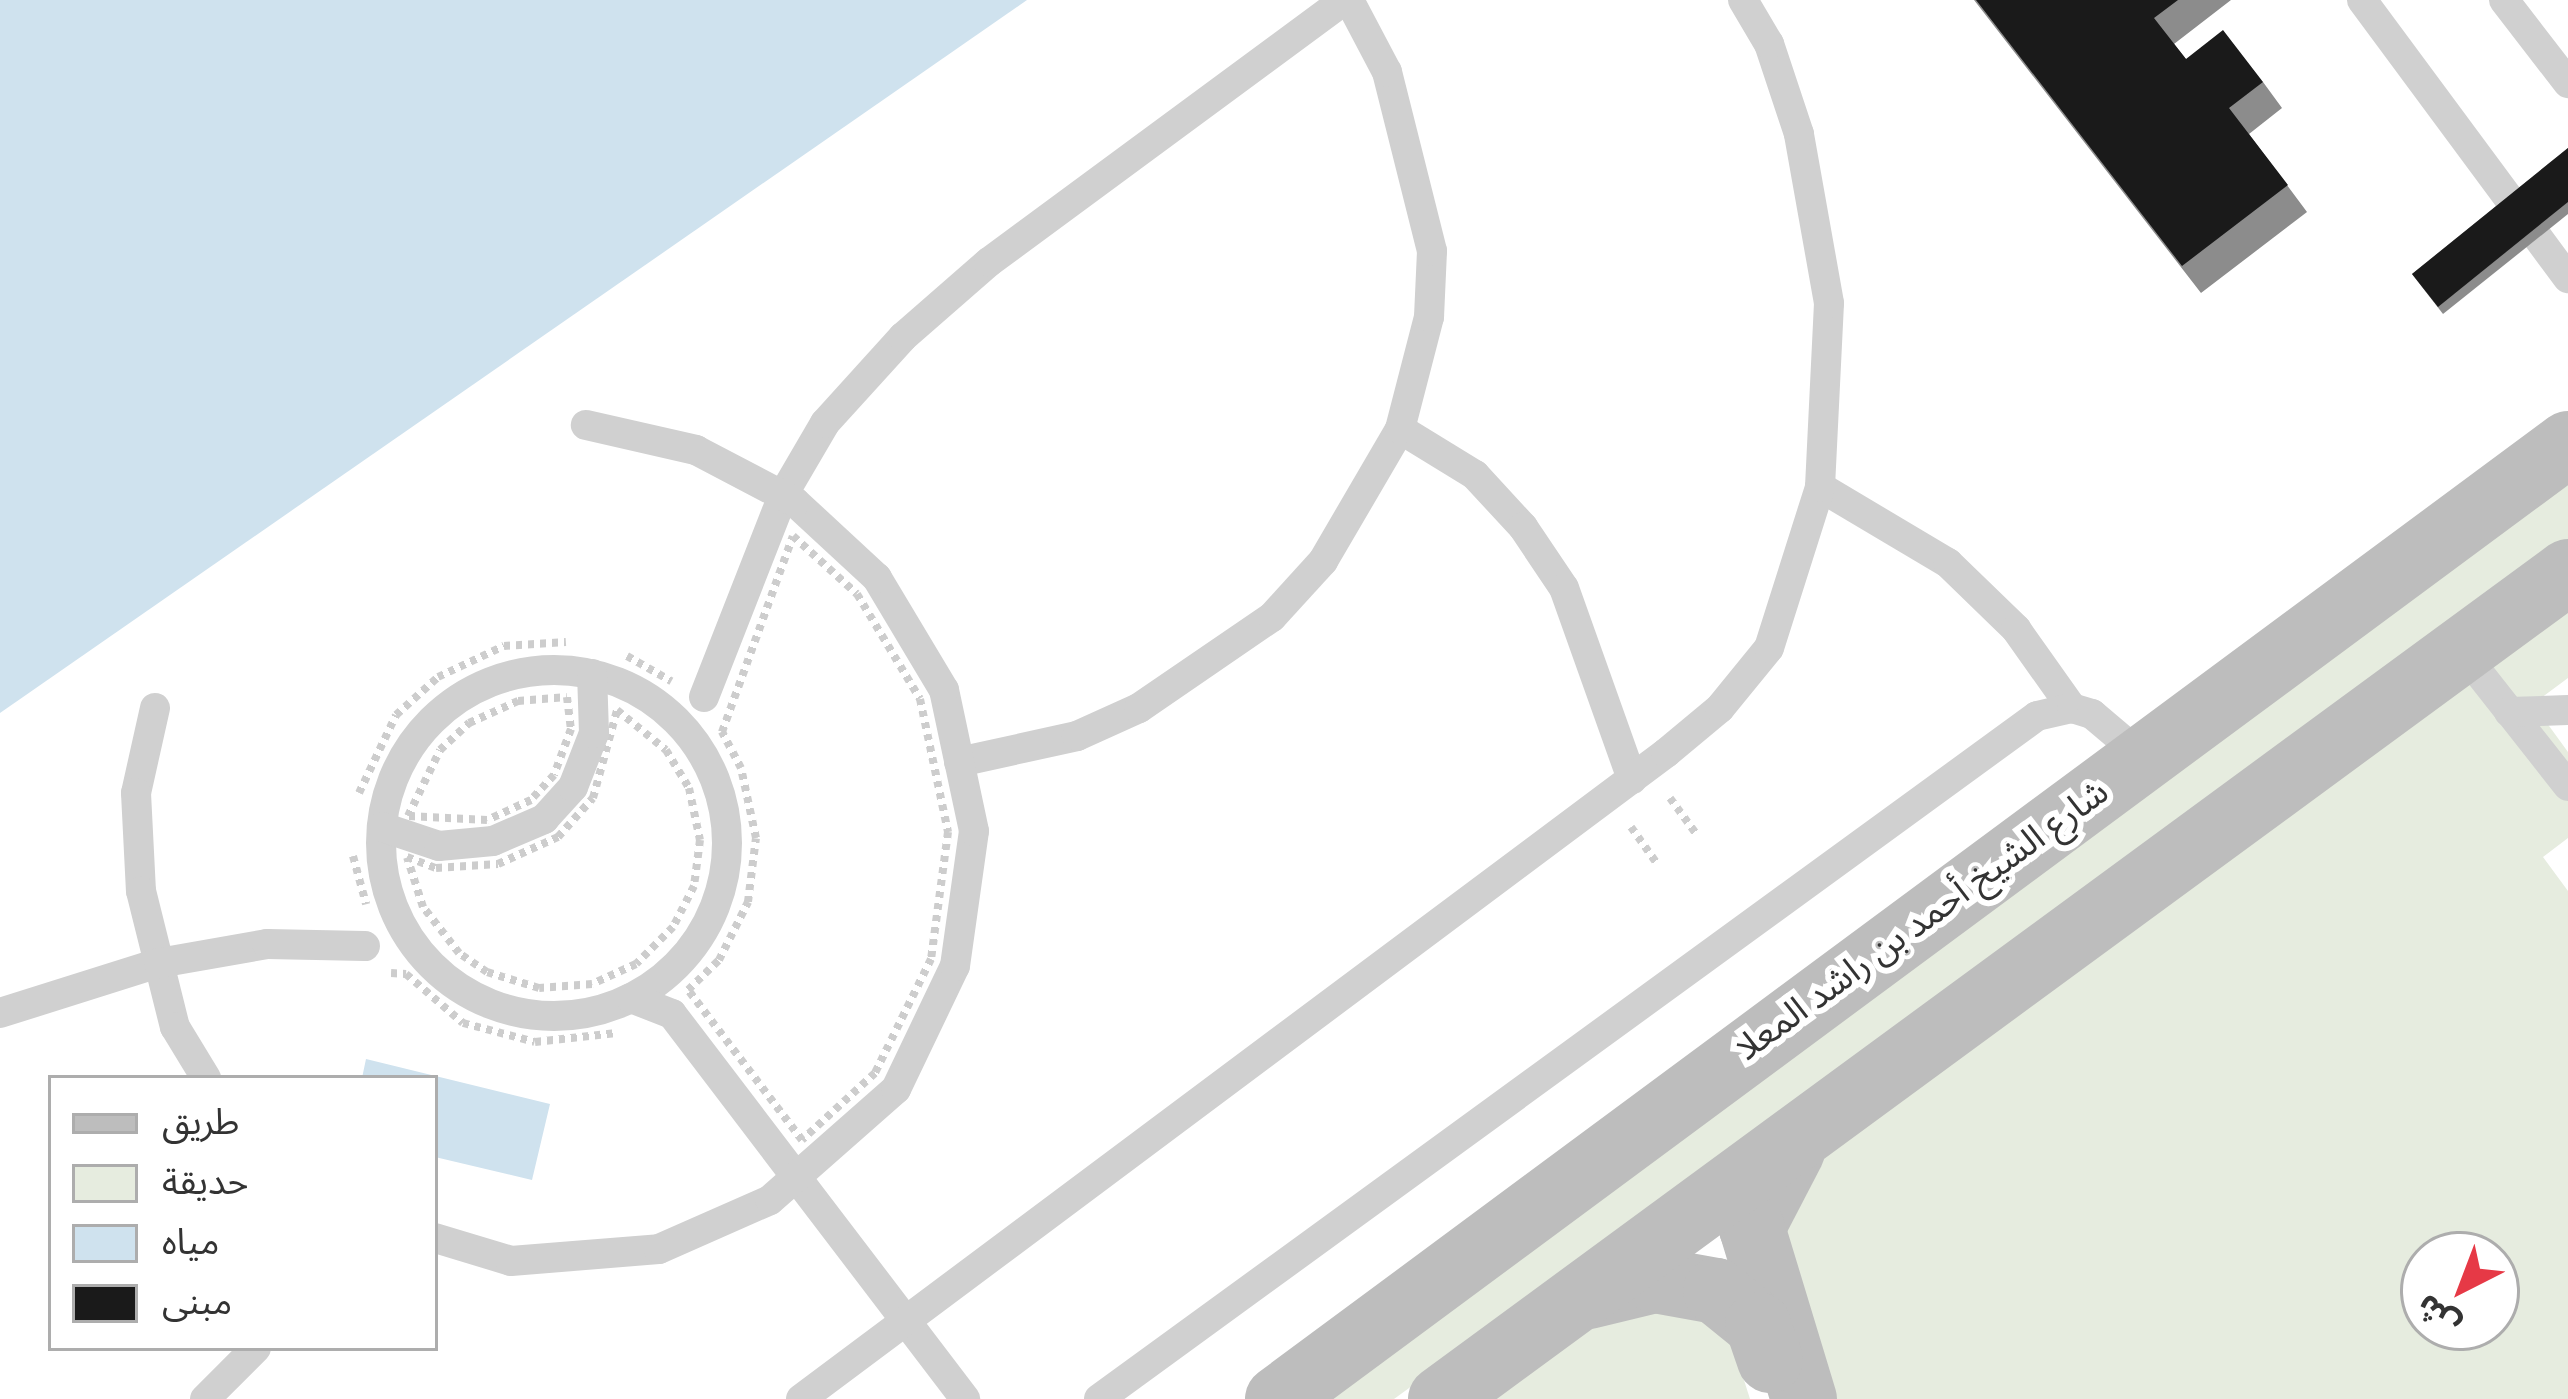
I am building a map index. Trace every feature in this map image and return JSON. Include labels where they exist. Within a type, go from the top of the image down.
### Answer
[{"type":"main road","name":"شارع الشيخ أحمد بن راشد المعلا","points":[[1278,1399],[2568,444]]},
{"type":"main road","points":[[1441,1399],[2568,572]]},
{"type":"main road","points":[[1803,1134],[1752,1228],[1804,1399]]},
{"type":"main road","points":[[1574,1299],[1655,1280],[1716,1291],[1758,1325],[1783,1399]]},
{"type":"lane","points":[[676,992],[721,894],[728,839],[704,759],[704,697],[783,496],[825,423],[903,337],[989,262],[1347,0],[1387,72],[1432,251],[1429,317],[1400,430],[1323,561],[1272,617],[1139,708],[1076,736],[959,762]]},
{"type":"lane","points":[[800,1399],[1632,779],[1720,708],[1769,648],[1820,487],[1829,303],[1817,207],[1769,44],[1743,0]]},
{"type":"lane","points":[[2362,0],[2568,278]]},
{"type":"lane","points":[[2504,0],[2568,83]]},
{"type":"lane","points":[[438,1239],[511,1261],[659,1250],[799,1182],[896,1089],[956,966],[974,831],[944,690],[878,578],[783,496],[696,450],[586,425]]},
{"type":"lane","points":[[1400,430],[1475,476],[1523,527],[1564,588],[1632,779]]},
{"type":"lane","points":[[1820,487],[1948,563],[2016,629],[2072,708],[2110,724],[2144,758]]},
{"type":"lane","points":[[2461,650],[2568,786]]},
{"type":"lane","points":[[676,992],[631,998],[598,1012],[536,1016],[475,998],[427,957],[382,826],[388,787],[418,733],[453,699],[511,673],[596,656],[655,700],[704,759]]},
{"type":"lane","points":[[382,826],[439,846],[493,841],[544,819],[573,787],[593,733],[596,656]]},
{"type":"lane","points":[[655,700],[704,697]]},
{"type":"lane","points":[[155,708],[136,793],[141,891],[175,1027],[204,1075]]},
{"type":"lane","points":[[1099,1399],[2023,726],[2072,708]]},
{"type":"lane","points":[[2509,712],[2568,710]]},
{"type":"lane","points":[[365,946],[408,905]]},
{"type":"lane","points":[[0,1013],[159,963],[268,944],[365,946],[427,957]]},
{"type":"lane","points":[[676,992],[799,1182],[965,1399]]},
{"type":"lane","points":[[205,1399],[253,1351]]},
{"type":"path","points":[[793,536],[857,594],[920,699],[948,832],[931,958],[874,1073],[802,1139],[676,992],[719,960],[748,902],[756,838],[741,768],[722,732],[793,536]]},
{"type":"path","points":[[358,802],[361,778],[396,716],[438,676],[504,646],[596,656],[679,686],[688,665]]},
{"type":"path","points":[[567,698],[571,729],[554,775],[531,800],[487,820],[408,816],[440,750],[469,723],[518,700],[567,698]]},
{"type":"path","points":[[617,710],[666,750],[689,788],[700,840],[683,907],[636,964],[592,984],[539,988],[487,973],[408,905],[407,857],[436,868],[498,864],[558,837],[592,798],[617,710]]},
{"type":"path","points":[[351,848],[372,917],[351,917]]},
{"type":"path","points":[[385,972],[406,974],[463,1023],[535,1042],[605,1039],[627,1029]]},
{"type":"green space","points":[[2568,476],[2568,543],[1394,1399],[1314,1399]]},
{"type":"green space","points":[[2568,592],[2568,678],[2533,704],[2568,752],[2568,838],[2543,857],[2568,891],[2568,1399],[1835,1399],[1781,1242],[1817,1142]]},
{"type":"green space","points":[[1624,1281],[1729,1333],[1750,1399],[1461,1399]]},
{"type":"water","points":[[0,0],[1027,0],[0,713]]},
{"type":"water","points":[[366,1059],[431,1075],[363,1075]]},
{"type":"water","points":[[438,1077],[550,1104],[532,1180],[438,1158]]},
{"type":"building","points":[[1976,0],[2178,0],[2154,18],[2186,59],[2223,30],[2263,82],[2229,108],[2288,185],[2182,266]]},
{"type":"building","points":[[2568,148],[2568,202],[2438,307],[2412,274]]}]
